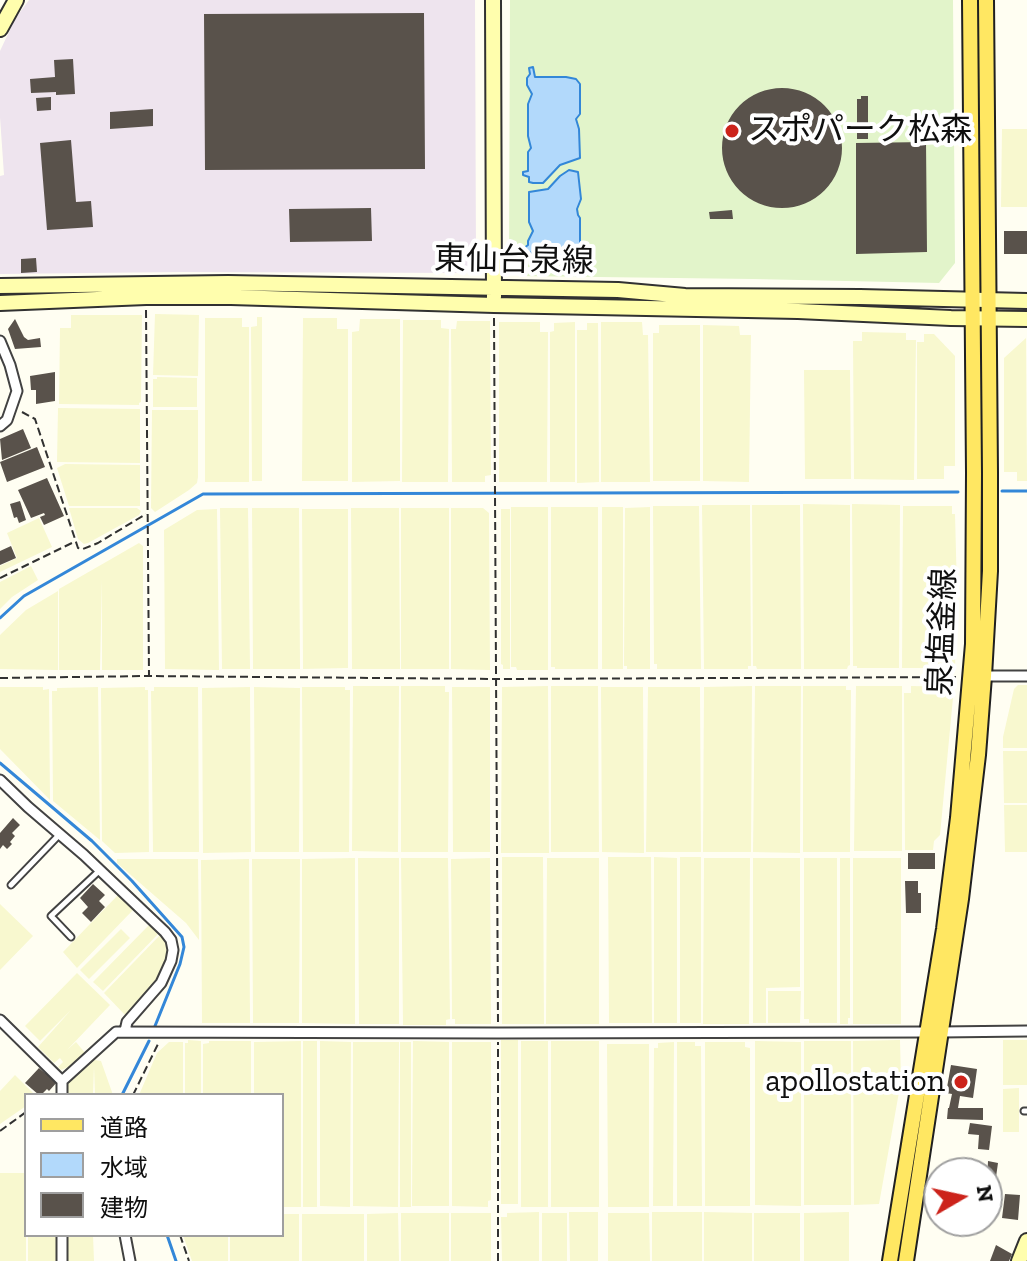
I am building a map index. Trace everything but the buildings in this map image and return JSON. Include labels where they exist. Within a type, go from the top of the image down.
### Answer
[{"type":"main road","name":"泉塩釜線","points":[[890,1261],[963,884],[978,755],[970,0]]},
{"type":"main road","name":"泉塩釜線","points":[[978,676],[990,571],[986,0]]},
{"type":"main road","name":"泉塩釜線","points":[[906,1261],[934,1032]]},
{"type":"street","points":[[0,29],[16,0]]},
{"type":"street","points":[[493,0],[494,305]]},
{"type":"street","name":"東仙台泉線","points":[[0,286],[228,283],[618,290],[685,296],[1027,301]]},
{"type":"street","points":[[0,303],[231,297],[1027,319]]},
{"type":"street","points":[[0,341],[5,366],[17,391],[7,420],[0,426]]},
{"type":"street","points":[[978,676],[1027,676]]},
{"type":"street","points":[[0,780],[100,870],[171,940],[171,961],[161,983],[127,1022],[125,1031]]},
{"type":"street","points":[[0,1020],[62,1081],[62,1093]]},
{"type":"street","points":[[62,1081],[116,1032],[125,1031],[1027,1031]]},
{"type":"street","points":[[62,1237],[62,1261]]},
{"type":"street","points":[[125,1237],[130,1261]]},
{"type":"street","points":[[1019,1261],[1027,1241]]},
{"type":"lane","points":[[11,885],[60,834]]},
{"type":"lane","points":[[71,937],[51,916],[100,870]]},
{"type":"path","points":[[146,297],[149,676]]},
{"type":"path","points":[[494,305],[498,1261]]},
{"type":"path","points":[[12,409],[35,419],[78,548],[98,543],[147,513]]},
{"type":"path","points":[[0,578],[75,541]]},
{"type":"path","points":[[0,678],[978,676]]},
{"type":"path","points":[[134,1093],[161,1033]]},
{"type":"path","points":[[0,1131],[24,1113]]},
{"type":"path","points":[[181,1237],[189,1261]]},
{"type":"shaded area","points":[[29,0],[475,0],[476,262],[465,273],[0,274],[0,176],[4,175],[0,51],[15,19]]},
{"type":"green space","name":"スポパーク松森","points":[[510,0],[953,0],[955,263],[939,283],[521,276],[509,265]]},
{"type":"green space","points":[[1002,129],[1027,129],[1027,207],[1001,207]]},
{"type":"green space","points":[[155,314],[199,315],[198,376],[153,375]]},
{"type":"green space","points":[[71,315],[142,315],[139,405],[59,404],[60,328],[71,328]]},
{"type":"green space","points":[[257,317],[262,317],[262,481],[252,481],[251,327],[257,326]]},
{"type":"green space","points":[[205,318],[242,318],[242,327],[249,327],[249,482],[205,482]]},
{"type":"green space","points":[[303,318],[337,318],[337,329],[348,329],[348,481],[302,481]]},
{"type":"green space","points":[[360,319],[400,319],[400,481],[352,482],[352,332],[359,331]]},
{"type":"green space","points":[[403,320],[441,320],[441,328],[449,329],[448,482],[402,482]]},
{"type":"green space","points":[[457,321],[490,321],[491,475],[485,476],[485,482],[452,482],[451,329],[456,329]]},
{"type":"green space","points":[[499,322],[540,322],[540,332],[548,332],[547,482],[499,482]]},
{"type":"green space","points":[[575,322],[575,482],[550,482],[550,332],[554,331],[554,323]]},
{"type":"green space","points":[[601,322],[642,322],[643,335],[648,335],[650,482],[601,482]]},
{"type":"green space","points":[[587,323],[598,323],[599,482],[577,483],[577,330],[587,330]]},
{"type":"green space","points":[[659,325],[700,325],[700,481],[653,481],[653,333],[659,333]]},
{"type":"green space","points":[[703,325],[739,326],[740,335],[751,335],[749,482],[703,481]]},
{"type":"green space","points":[[862,332],[906,333],[906,340],[916,340],[914,480],[854,479],[853,341],[862,341]]},
{"type":"green space","points":[[924,334],[934,334],[955,356],[955,466],[944,466],[944,479],[917,479],[917,342],[924,342]]},
{"type":"green space","points":[[1026,338],[1027,481],[1017,481],[1017,472],[1004,472],[1004,358]]},
{"type":"green space","points":[[804,370],[850,370],[851,479],[805,479]]},
{"type":"green space","points":[[197,378],[197,407],[153,407],[153,379]]},
{"type":"green space","points":[[58,408],[140,409],[140,463],[57,462]]},
{"type":"green space","points":[[152,410],[198,410],[197,483],[155,512],[151,508]]},
{"type":"green space","points":[[65,464],[140,465],[140,506],[69,506],[57,468]]},
{"type":"green space","points":[[803,504],[850,505],[850,665],[847,669],[804,669]]},
{"type":"green space","points":[[852,504],[900,505],[899,668],[853,666]]},
{"type":"green space","points":[[702,505],[750,505],[751,666],[748,669],[704,669]]},
{"type":"green space","points":[[752,505],[800,505],[801,669],[757,669],[753,666]]},
{"type":"green space","points":[[653,506],[699,506],[701,669],[657,669],[657,664],[654,664]]},
{"type":"green space","points":[[903,506],[952,506],[952,514],[955,514],[955,668],[902,668]]},
{"type":"green space","points":[[511,507],[548,507],[548,670],[517,670],[511,667]]},
{"type":"green space","points":[[551,507],[598,507],[598,669],[551,667]]},
{"type":"green space","points":[[602,507],[623,507],[623,669],[602,669]]},
{"type":"green space","points":[[650,507],[650,669],[627,669],[624,666],[625,508]]},
{"type":"green space","points":[[69,508],[137,508],[141,511],[139,515],[84,544],[78,539]]},
{"type":"green space","points":[[220,508],[248,508],[250,669],[222,669]]},
{"type":"green space","points":[[252,508],[299,508],[300,669],[253,669]]},
{"type":"green space","points":[[351,508],[399,508],[400,669],[352,669]]},
{"type":"green space","points":[[401,508],[449,508],[449,669],[401,669]]},
{"type":"green space","points":[[451,508],[483,508],[489,513],[490,670],[451,669]]},
{"type":"green space","points":[[217,509],[219,670],[165,669],[164,530],[197,510]]},
{"type":"green space","points":[[302,509],[348,509],[348,668],[303,669]]},
{"type":"green space","points":[[501,509],[510,509],[510,669],[503,669],[501,664]]},
{"type":"green space","points":[[39,518],[52,547],[0,572],[0,566],[17,558],[7,533]]},
{"type":"green space","points":[[139,543],[143,546],[143,670],[102,670],[102,579],[100,670],[59,670],[59,589]]},
{"type":"green space","points":[[31,566],[38,580],[0,609],[0,582]]},
{"type":"green space","points":[[58,591],[58,670],[0,669],[0,635],[26,610]]},
{"type":"green space","points":[[1018,685],[1027,685],[1027,748],[1003,748],[1014,689]]},
{"type":"green space","points":[[353,686],[399,686],[398,852],[352,851]]},
{"type":"green space","points":[[401,686],[445,686],[445,692],[449,692],[448,852],[401,852]]},
{"type":"green space","points":[[548,686],[549,853],[501,853],[502,687]]},
{"type":"green space","points":[[551,686],[598,686],[599,852],[551,852]]},
{"type":"green space","points":[[752,686],[751,852],[703,852],[704,687]]},
{"type":"green space","points":[[755,686],[801,686],[800,853],[753,852]]},
{"type":"green space","points":[[803,686],[846,686],[846,690],[851,690],[850,852],[803,852]]},
{"type":"green space","points":[[856,686],[902,686],[902,851],[854,851]]},
{"type":"green space","points":[[911,686],[954,687],[940,835],[934,841],[933,850],[905,850],[904,693],[911,693]]},
{"type":"green space","points":[[0,687],[49,689],[50,800],[0,749]]},
{"type":"green space","points":[[98,687],[100,840],[53,801],[52,691],[57,691],[57,688]]},
{"type":"green space","points":[[145,687],[148,690],[149,852],[115,853],[102,841],[101,688]]},
{"type":"green space","points":[[154,687],[198,687],[199,852],[153,852],[151,691]]},
{"type":"green space","points":[[250,687],[251,852],[203,853],[202,688]]},
{"type":"green space","points":[[254,687],[300,688],[299,852],[255,852]]},
{"type":"green space","points":[[302,687],[345,687],[345,690],[350,690],[349,852],[303,852]]},
{"type":"green space","points":[[452,687],[490,687],[490,852],[453,852]]},
{"type":"green space","points":[[601,687],[643,687],[644,853],[602,852]]},
{"type":"green space","points":[[648,687],[700,687],[701,852],[646,852]]},
{"type":"green space","points":[[1003,751],[1027,751],[1027,803],[1004,803]]},
{"type":"green space","points":[[1004,805],[1027,805],[1027,852],[1005,852]]},
{"type":"green space","points":[[502,857],[543,857],[544,1024],[502,1024]]},
{"type":"green space","points":[[608,857],[651,857],[652,1023],[609,1023]]},
{"type":"green space","points":[[654,857],[677,858],[677,1023],[654,1023]]},
{"type":"green space","points":[[680,857],[701,857],[701,1023],[680,1023]]},
{"type":"green space","points":[[355,858],[355,1024],[302,1023],[302,859]]},
{"type":"green space","points":[[358,858],[399,858],[399,1024],[359,1024]]},
{"type":"green space","points":[[401,858],[448,858],[450,1019],[446,1020],[446,1025],[403,1025]]},
{"type":"green space","points":[[490,858],[491,1024],[455,1024],[455,1019],[452,1019],[451,859]]},
{"type":"green space","points":[[547,858],[599,858],[599,1024],[546,1024]]},
{"type":"green space","points":[[704,858],[750,858],[749,1024],[703,1024]]},
{"type":"green space","points":[[753,858],[800,858],[800,987],[766,988],[766,1023],[753,1023]]},
{"type":"green space","points":[[804,858],[837,858],[837,1023],[809,1023],[809,1019],[804,1019]]},
{"type":"green space","points":[[840,858],[850,858],[848,1024],[840,1024]]},
{"type":"green space","points":[[853,858],[901,858],[901,1024],[853,1024]]},
{"type":"green space","points":[[117,859],[198,859],[199,940],[186,923],[117,863]]},
{"type":"green space","points":[[249,859],[250,1023],[202,1023],[201,860]]},
{"type":"green space","points":[[252,859],[300,859],[299,1023],[253,1023]]},
{"type":"green space","points":[[118,895],[133,910],[77,968],[63,952]]},
{"type":"green space","points":[[0,904],[33,936],[0,970]]},
{"type":"green space","points":[[150,924],[159,933],[103,991],[93,982]]},
{"type":"green space","points":[[121,929],[130,938],[89,979],[80,970]]},
{"type":"green space","points":[[161,934],[168,948],[164,966],[147,994],[126,1016],[104,993]]},
{"type":"green space","points":[[77,973],[110,1005],[67,1050],[76,1042],[86,1054],[61,1070],[58,1067],[63,1062],[60,1058],[54,1063],[38,1047],[71,1010],[40,1041],[25,1026]]},
{"type":"green space","points":[[768,991],[801,991],[800,1023],[768,1023]]},
{"type":"green space","points":[[188,1040],[201,1041],[201,1093],[185,1093],[185,1043]]},
{"type":"green space","points":[[501,1040],[518,1040],[518,1204],[501,1204]]},
{"type":"green space","points":[[900,1040],[901,1081],[879,1204],[854,1205],[853,1041]]},
{"type":"green space","points":[[1003,1040],[1027,1040],[1027,1085],[1003,1085]]},
{"type":"green space","points":[[251,1041],[251,1093],[203,1093],[203,1044]]},
{"type":"green space","points":[[301,1041],[301,1207],[284,1207],[284,1093],[254,1093],[254,1042]]},
{"type":"green space","points":[[303,1041],[317,1041],[317,1207],[303,1207]]},
{"type":"green space","points":[[320,1041],[351,1042],[350,1207],[320,1206]]},
{"type":"green space","points":[[413,1041],[449,1042],[449,1206],[412,1206]]},
{"type":"green space","points":[[521,1041],[548,1041],[548,1207],[521,1207]]},
{"type":"green space","points":[[551,1041],[599,1041],[599,1207],[551,1207]]},
{"type":"green space","points":[[755,1041],[801,1042],[801,1206],[755,1205]]},
{"type":"green space","points":[[804,1041],[851,1041],[851,1205],[804,1205]]},
{"type":"green space","points":[[169,1042],[183,1042],[183,1093],[140,1093],[157,1053]]},
{"type":"green space","points":[[353,1042],[399,1042],[398,1207],[353,1206]]},
{"type":"green space","points":[[400,1042],[411,1042],[411,1207],[400,1207]]},
{"type":"green space","points":[[452,1042],[491,1042],[491,1200],[488,1207],[452,1206]]},
{"type":"green space","points":[[674,1042],[673,1206],[653,1206],[654,1048],[658,1048],[658,1043]]},
{"type":"green space","points":[[677,1042],[695,1042],[695,1046],[701,1046],[702,1206],[677,1206]]},
{"type":"green space","points":[[705,1042],[745,1042],[745,1047],[750,1048],[750,1206],[705,1206]]},
{"type":"green space","points":[[607,1044],[649,1044],[649,1207],[608,1207]]},
{"type":"green space","points":[[89,1061],[101,1061],[112,1093],[95,1093],[94,1066],[93,1093],[65,1093],[69,1080]]},
{"type":"green space","points":[[15,1075],[33,1093],[24,1093],[24,1107],[0,1124],[0,1091]]},
{"type":"green space","points":[[1019,1088],[1019,1132],[1003,1132],[1003,1089]]},
{"type":"green space","points":[[0,1173],[24,1173],[26,1261],[0,1261]]},
{"type":"green space","points":[[539,1212],[539,1261],[502,1261],[501,1217],[507,1217],[507,1213]]},
{"type":"green space","points":[[569,1212],[598,1212],[598,1261],[570,1261]]},
{"type":"green space","points":[[652,1212],[702,1212],[702,1261],[652,1261]]},
{"type":"green space","points":[[704,1212],[752,1213],[752,1261],[704,1261]]},
{"type":"green space","points":[[849,1212],[849,1261],[804,1261],[804,1213]]},
{"type":"green space","points":[[398,1213],[399,1261],[367,1261],[367,1214]]},
{"type":"green space","points":[[401,1213],[449,1213],[449,1261],[401,1261]]},
{"type":"green space","points":[[451,1213],[491,1213],[491,1261],[451,1261]]},
{"type":"green space","points":[[542,1213],[567,1213],[567,1261],[542,1261]]},
{"type":"green space","points":[[608,1213],[649,1213],[650,1261],[608,1261]]},
{"type":"green space","points":[[754,1213],[800,1213],[800,1261],[754,1261]]},
{"type":"green space","points":[[284,1214],[299,1214],[299,1261],[230,1261],[230,1237],[284,1237]]},
{"type":"green space","points":[[302,1214],[364,1214],[364,1261],[302,1261]]},
{"type":"green space","points":[[28,1237],[58,1237],[58,1261],[28,1261]]},
{"type":"green space","points":[[64,1237],[93,1237],[94,1261],[64,1261]]},
{"type":"green space","points":[[184,1237],[228,1237],[228,1261],[192,1261]]},
{"type":"water","points":[[533,67],[535,77],[566,77],[576,79],[580,84],[580,114],[576,119],[580,158],[560,165],[543,183],[529,182],[529,177],[523,175],[528,171],[528,152],[531,148],[528,104],[532,94],[527,78],[529,68]]},
{"type":"water","points":[[569,170],[578,172],[580,248],[573,255],[562,258],[525,250],[533,231],[529,222],[529,192],[548,189]]},
{"type":"waterway","points":[[1002,491],[1027,491]]},
{"type":"waterway","points":[[0,618],[24,596],[203,494],[958,492]]},
{"type":"waterway","points":[[0,763],[92,841],[182,937],[184,947],[180,964],[155,1026]]},
{"type":"waterway","points":[[123,1093],[149,1041]]},
{"type":"waterway","points":[[168,1237],[176,1261]]},
{"type":"place","name":"スポパーク松森","points":[[732,131]]},
{"type":"place","name":"apollostation","points":[[961,1082]]}]
